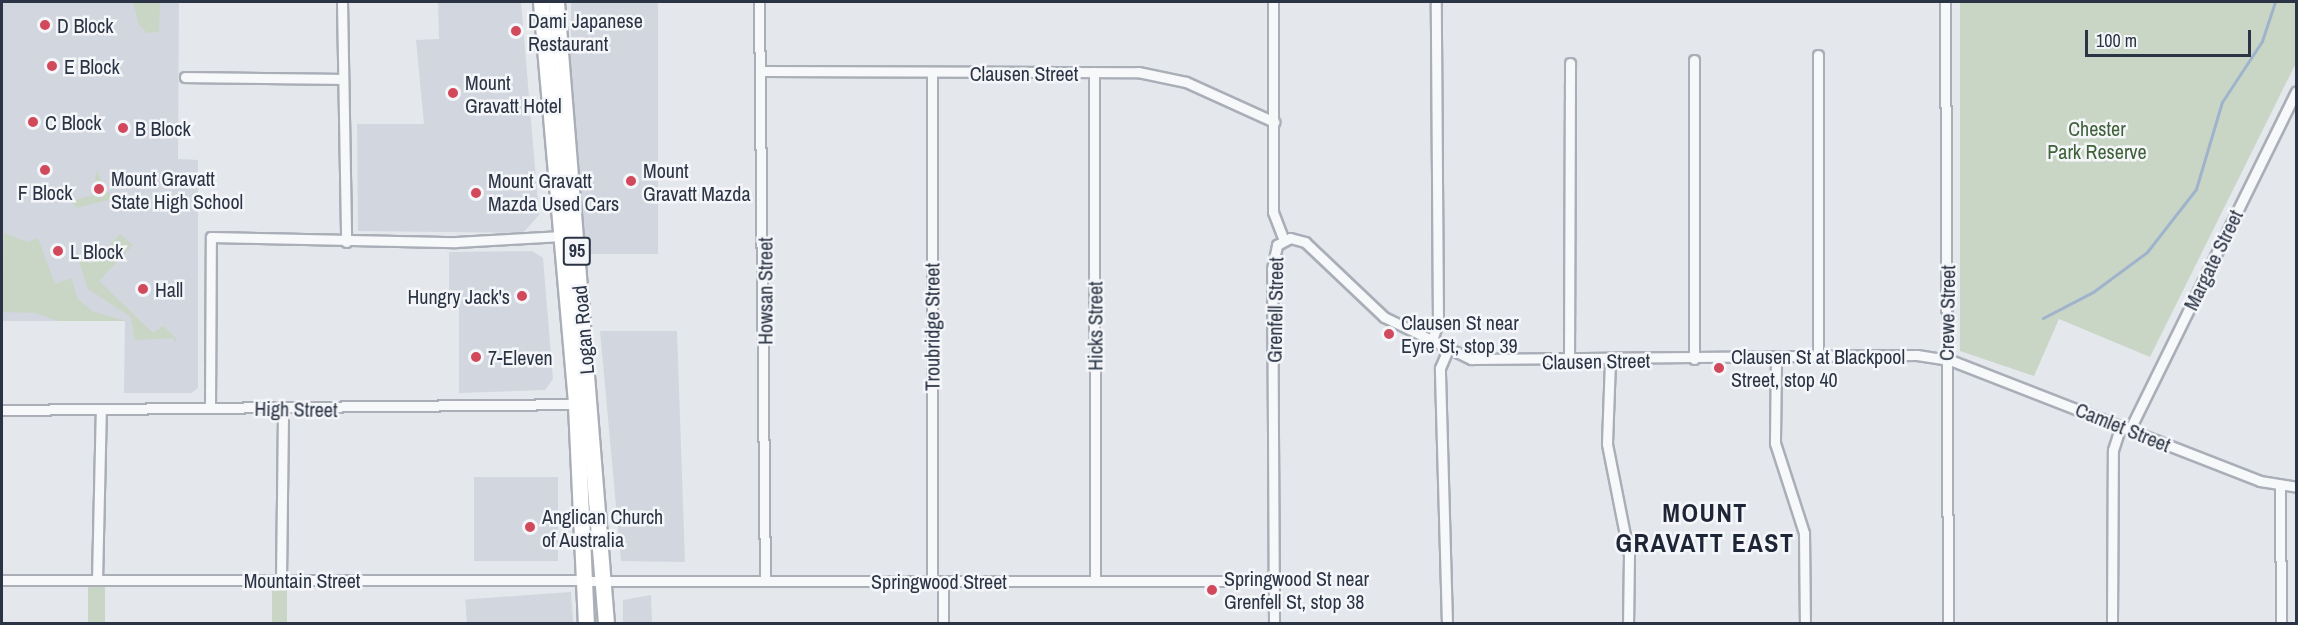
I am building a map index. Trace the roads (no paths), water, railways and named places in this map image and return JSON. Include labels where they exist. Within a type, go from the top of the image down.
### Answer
[{"type":"main road","name":"Logan Road","points":[[541,2],[562,236],[603,580],[606,624]]},
{"type":"main road","name":"Logan Road","points":[[556,2],[583,404],[586,624]]},
{"type":"street","points":[[342,2],[346,242]]},
{"type":"street","name":"Howsan Street","points":[[759,2],[763,71],[765,581]]},
{"type":"street","name":"Grenfell Street","points":[[1274,2],[1273,212],[1284,240],[1274,251],[1272,269],[1274,624]]},
{"type":"street","points":[[1432,341],[1438,321],[1436,2]]},
{"type":"street","name":"Crewe Street","points":[[1945,2],[1950,360],[1948,624]]},
{"type":"street","points":[[1818,55],[1818,357]]},
{"type":"street","points":[[1694,60],[1694,359]]},
{"type":"street","points":[[1569,361],[1570,63]]},
{"type":"street","name":"Clausen Street","points":[[763,71],[1138,72],[1186,82],[1274,122]]},
{"type":"street","name":"Hicks Street","points":[[1094,72],[1095,581]]},
{"type":"street","name":"Troubridge Street","points":[[932,73],[932,580]]},
{"type":"street","points":[[185,77],[342,79]]},
{"type":"street","name":"Margate Street","points":[[2111,623],[2113,450],[2296,92]]},
{"type":"street","points":[[210,407],[211,237],[346,242],[562,236]]},
{"type":"street","name":"Clausen Street","points":[[1284,240],[1305,242],[1365,302],[1432,341],[1484,362],[1818,357],[1950,360]]},
{"type":"street","points":[[1447,624],[1440,368],[1448,349]]},
{"type":"street","points":[[1776,358],[1775,443],[1804,533],[1805,624]]},
{"type":"street","name":"Camlet Street","points":[[1950,360],[2280,487],[2296,488]]},
{"type":"street","points":[[1610,361],[1607,444],[1629,555],[1628,624]]},
{"type":"street","name":"High Street","points":[[2,410],[210,407],[283,410],[583,404]]},
{"type":"street","points":[[97,580],[100,410]]},
{"type":"street","points":[[281,579],[283,410]]},
{"type":"street","points":[[2280,487],[2281,624]]},
{"type":"street","name":"Mountain Street","points":[[2,580],[603,580]]},
{"type":"street","name":"Springwood Street","points":[[603,580],[1275,581]]},
{"type":"street","points":[[943,581],[943,624]]},
{"type":"waterway","points":[[2043,318],[2093,292],[2147,252],[2196,189],[2222,102],[2262,41],[2275,2]]},
{"type":"place","name":"D Block","points":[[45,25]]},
{"type":"place","name":"Dami Japanese Restaurant","points":[[516,31]]},
{"type":"place","name":"E Block","points":[[52,66]]},
{"type":"place","name":"Mount Gravatt Hotel","points":[[453,93]]},
{"type":"place","name":"C Block","points":[[33,122]]},
{"type":"place","name":"B Block","points":[[123,128]]},
{"type":"place","name":"F Block","points":[[45,170]]},
{"type":"place","name":"Mount Gravatt Mazda","points":[[631,181]]},
{"type":"place","name":"Mount Gravatt State High School","points":[[99,189]]},
{"type":"place","name":"Mount Gravatt Mazda Used Cars","points":[[476,193]]},
{"type":"place","name":"L Block","points":[[58,251]]},
{"type":"place","name":"Hall","points":[[143,289]]},
{"type":"place","name":"Hungry Jack's","points":[[522,296]]},
{"type":"place","name":"Clausen St near Eyre St, stop 39","points":[[1389,334]]},
{"type":"place","name":"7-Eleven","points":[[476,357]]},
{"type":"place","name":"Clausen St at Blackpool Street, stop 40","points":[[1719,368]]},
{"type":"place","name":"Anglican Church of Australia","points":[[530,527]]},
{"type":"place","name":"Springwood St near Grenfell St, stop 38","points":[[1212,590]]},
{"type":"district","name":"MOUNT GRAVATT EAST","points":[[1705,528]]},
{"type":"park label","name":"Chester Park Reserve","points":[[2097,140]]}]
